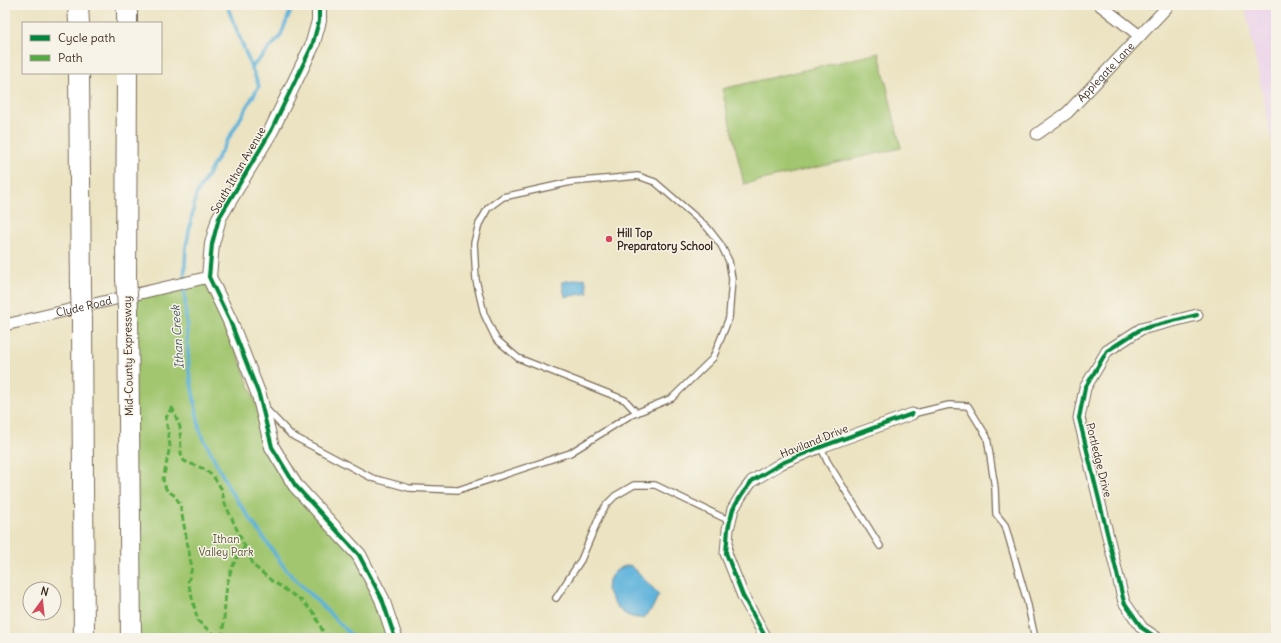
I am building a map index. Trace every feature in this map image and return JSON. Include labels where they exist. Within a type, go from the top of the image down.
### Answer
[{"type":"highway","points":[[78,5],[79,22]]},
{"type":"highway","points":[[127,5],[127,22]]},
{"type":"highway","points":[[79,74],[84,638]]},
{"type":"highway","name":"Mid-County Expressway","points":[[127,74],[126,278],[128,309],[131,638]]},
{"type":"street","name":"South Ithan Avenue","points":[[209,277],[212,244],[219,218],[271,132],[312,46],[319,21],[319,5]]},
{"type":"street","points":[[1100,5],[1140,36]]},
{"type":"street","name":"Applegate Lane","points":[[1037,134],[1067,113],[1169,5]]},
{"type":"street","name":"Clyde Road","points":[[5,326],[209,277]]},
{"type":"street","points":[[209,277],[230,322],[261,404],[272,448],[295,485],[359,555],[382,599],[395,638]]},
{"type":"street","name":"Portledge Drive","points":[[1157,638],[1142,628],[1124,602],[1079,418],[1085,388],[1107,351],[1140,329],[1197,315]]},
{"type":"street","name":"Haviland Drive","points":[[766,638],[743,596],[726,553],[733,509],[752,481],[782,463],[821,447],[912,414]]},
{"type":"lane","points":[[261,404],[291,435],[372,478],[409,488],[458,490],[570,453],[637,413],[672,398],[714,358],[730,318],[732,279],[729,261],[721,245],[706,227],[655,182],[638,176],[571,182],[503,197],[488,208],[479,224],[474,242],[476,280],[484,314],[496,339],[518,358],[625,400],[637,413]]},
{"type":"lane","points":[[912,414],[949,405],[968,406],[987,437],[995,488],[996,514],[1005,525],[1035,638]]},
{"type":"lane","points":[[821,447],[827,461],[880,546]]},
{"type":"lane","points":[[556,598],[581,560],[604,508],[615,496],[634,485],[655,486],[730,521]]},
{"type":"shaded area","points":[[1245,5],[1276,5],[1276,163]]},
{"type":"green space","points":[[879,53],[901,148],[744,184],[722,89]]},
{"type":"green space","name":"Ithan Valley Park","points":[[209,277],[272,447],[359,555],[395,638],[137,638],[126,290]]},
{"type":"water","points":[[585,278],[588,293],[565,297],[562,282]]},
{"type":"water","points":[[630,565],[659,594],[652,609],[643,618],[630,616],[620,610],[616,606],[607,589],[609,580],[614,572]]},
{"type":"waterway","name":"Ithan Creek","points":[[228,5],[229,11],[259,86],[196,195],[186,247],[184,282],[189,371],[200,431],[230,490],[287,571],[354,638]]},
{"type":"waterway","points":[[251,68],[280,37],[293,5]]},
{"type":"marked path","points":[[172,407],[180,427],[181,453],[184,461],[204,469],[213,476],[221,488],[225,504],[254,566],[272,581],[301,600],[314,613],[326,638]]},
{"type":"marked path","points":[[172,407],[166,418],[170,446],[163,480],[166,489],[175,496],[180,504],[192,568],[188,582],[198,621],[212,633],[222,638]]},
{"type":"marked path","points":[[222,638],[228,579],[237,557],[245,547]]},
{"type":"cycle path","points":[[319,5],[319,21],[312,46],[271,131],[219,218],[212,244],[209,277],[230,321],[259,395],[272,447],[295,485],[359,555],[382,599],[395,638]]},
{"type":"cycle path","points":[[1157,638],[1142,628],[1124,602],[1079,418],[1085,388],[1107,351],[1141,329],[1197,315]]},
{"type":"cycle path","points":[[766,638],[743,596],[726,553],[728,529],[733,509],[742,494],[752,481],[782,463],[818,448],[912,414]]},
{"type":"place","name":"Hill Top Preparatory School","points":[[609,239]]}]
